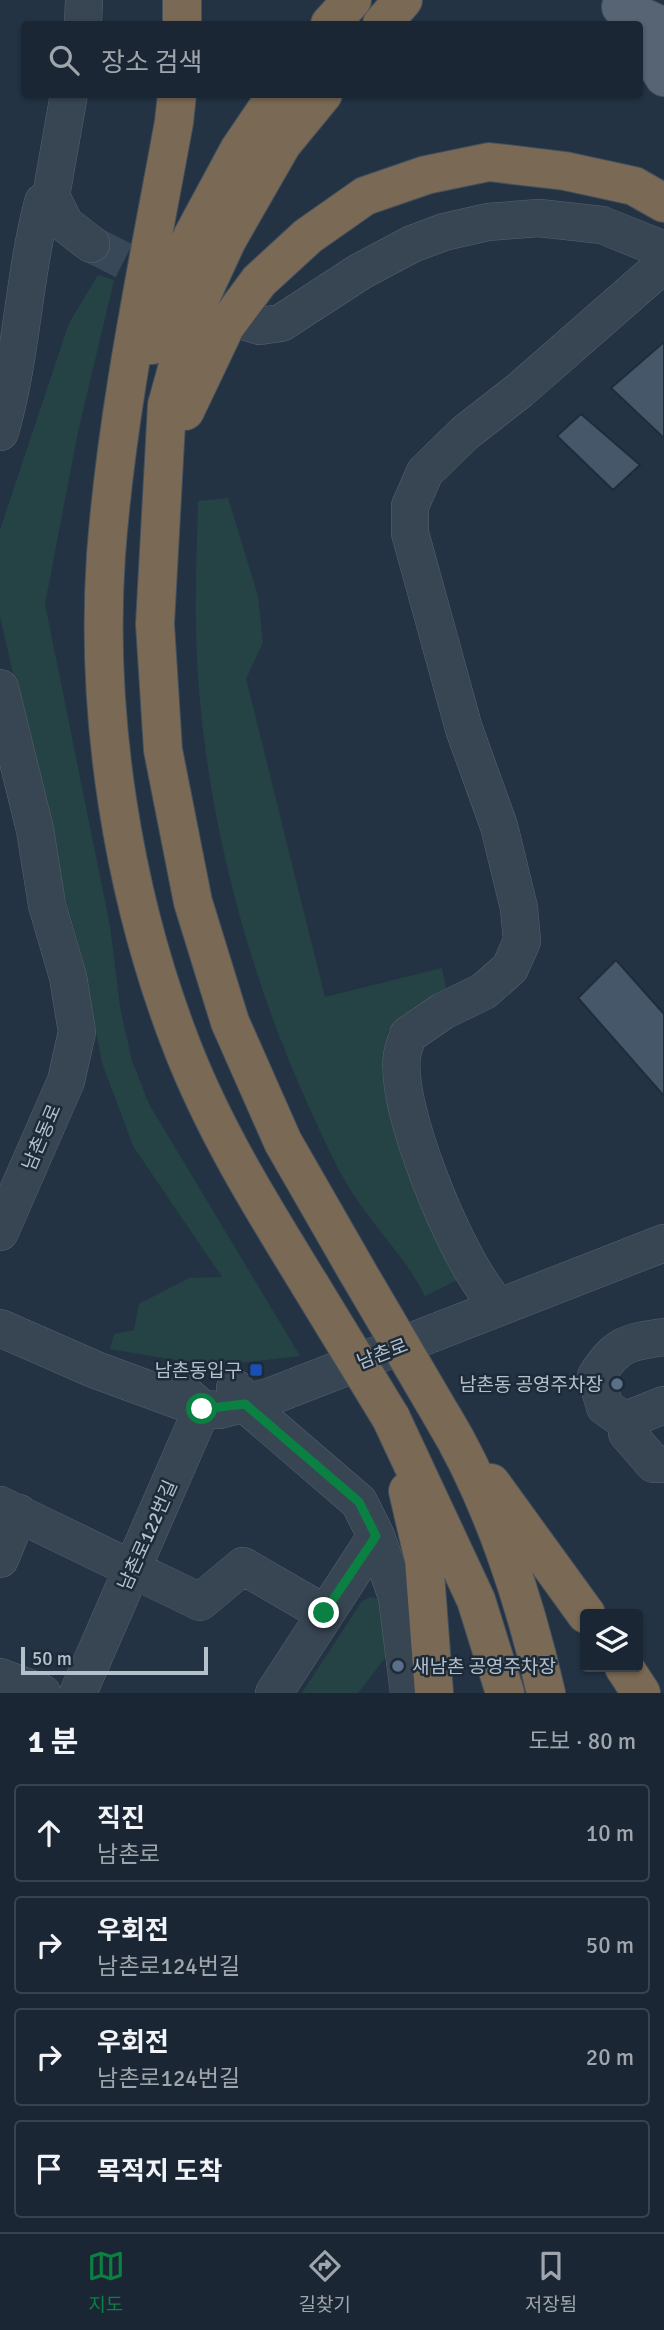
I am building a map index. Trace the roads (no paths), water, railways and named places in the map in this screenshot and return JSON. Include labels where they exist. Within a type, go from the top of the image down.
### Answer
[{"type":"highway","points":[[182,0],[182,21]]},
{"type":"highway","points":[[333,21],[352,0]]},
{"type":"highway","points":[[385,21],[403,0]]},
{"type":"highway","points":[[176,98],[119,432],[106,557],[106,686],[118,811],[142,922],[181,1044],[235,1161],[391,1418],[476,1600],[501,1671],[505,1693]]},
{"type":"highway","points":[[119,432],[191,239],[239,150],[274,98]]},
{"type":"highway","points":[[320,98],[282,144],[227,240],[191,318],[167,405],[155,624],[163,750],[193,902],[235,1034],[283,1142],[466,1455],[536,1646],[546,1693]]},
{"type":"highway","points":[[162,465],[225,327],[259,281],[308,236],[365,197],[426,175],[489,162],[565,171],[634,186],[664,203]]},
{"type":"highway","points":[[442,1416],[582,1609]]},
{"type":"highway","points":[[391,1418],[424,1560],[434,1693]]},
{"type":"highway","points":[[627,1672],[641,1693]]},
{"type":"main road","points":[[643,23],[664,27]]},
{"type":"main road","points":[[643,32],[664,52]]},
{"type":"main road","points":[[643,40],[664,76]]},
{"type":"street","points":[[83,21],[84,0]]},
{"type":"street","points":[[68,98],[51,196],[65,224],[91,244]]},
{"type":"street","points":[[0,432],[13,388],[32,243],[43,202],[51,196]]},
{"type":"street","points":[[247,322],[260,326],[281,323],[361,271],[412,244],[444,232],[488,222],[539,218],[602,225],[664,250]]},
{"type":"street","points":[[487,1292],[471,1272],[422,1153],[406,1098],[402,1058],[408,1035],[443,1012],[484,991],[510,968],[522,941],[519,908],[499,826],[464,729],[410,533],[410,506],[425,472],[465,433],[520,390],[664,264]]},
{"type":"street","name":"남촌동로","points":[[0,688],[35,830],[47,905],[68,978],[77,1032],[66,1081],[0,1233]]},
{"type":"street","name":"남촌로","points":[[96,1370],[240,1396],[664,1219]]},
{"type":"street","name":"남촌로","points":[[0,1328],[96,1370],[202,1409],[664,1243]]},
{"type":"street","points":[[631,1425],[605,1407],[596,1376],[610,1355],[628,1342],[664,1337]]},
{"type":"street","points":[[175,1385],[202,1409]]},
{"type":"street","points":[[240,1396],[359,1502],[376,1536],[397,1597],[409,1693]]},
{"type":"street","points":[[664,1405],[634,1417],[627,1433],[654,1465],[664,1464]]},
{"type":"street","name":"남촌로122번길","points":[[78,1693],[202,1409]]},
{"type":"street","points":[[0,1559],[10,1509],[200,1602],[243,1566],[324,1613]]},
{"type":"street","points":[[274,1693],[376,1536]]},
{"type":"street","points":[[0,1677],[42,1693]]},
{"type":"tunnel","points":[[91,244],[174,286]]},
{"type":"place","name":"남촌동입구","points":[[256,1370]]},
{"type":"place","name":"남촌동 공영주차장","points":[[617,1384]]},
{"type":"place","name":"새남촌 공영주차장","points":[[398,1666]]}]
